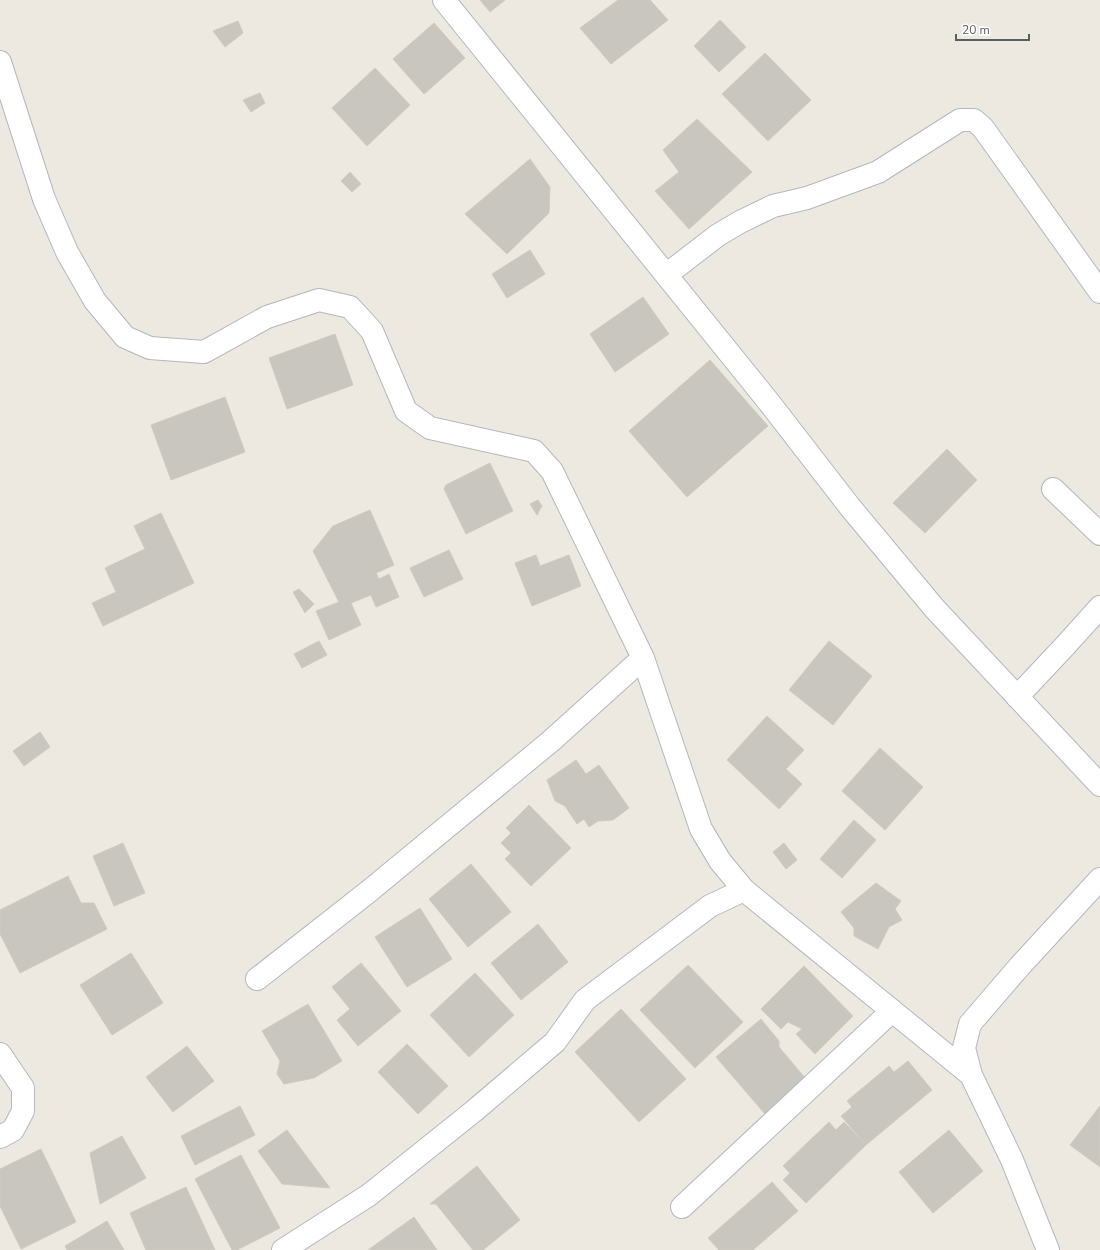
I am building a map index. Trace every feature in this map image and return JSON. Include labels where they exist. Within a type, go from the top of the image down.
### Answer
[{"type":"street","points":[[444,0],[768,401],[850,507],[935,609],[1100,785]]},
{"type":"street","points":[[0,62],[44,199],[67,252],[95,301],[125,338],[150,348],[204,352],[267,317],[319,300],[350,307],[372,331],[406,411],[430,428],[534,451],[552,471],[643,658],[701,828],[720,861],[744,890],[971,1075]]},
{"type":"street","points":[[666,275],[718,235],[740,222],[773,206],[807,198],[878,172],[960,120],[974,120],[983,128],[1100,292]]},
{"type":"street","points":[[1053,489],[1100,534]]},
{"type":"street","points":[[1017,697],[1100,607]]},
{"type":"street","points":[[257,979],[368,892],[551,741],[643,658]]},
{"type":"street","points":[[1048,1250],[1012,1160],[971,1075],[964,1048],[970,1024],[1019,967],[1100,879]]},
{"type":"street","points":[[284,1250],[369,1195],[474,1111],[555,1042],[585,1000],[710,906],[744,890]]},
{"type":"street","points":[[682,1207],[892,1011]]},
{"type":"street","points":[[0,1054],[23,1088],[23,1111],[13,1130],[0,1137]]},
{"type":"building","points":[[480,0],[505,0],[490,12]]},
{"type":"building","points":[[618,0],[650,0],[668,20],[611,64],[580,28]]},
{"type":"building","points":[[720,20],[746,47],[719,72],[694,46]]},
{"type":"building","points":[[238,21],[243,33],[225,47],[213,31]]},
{"type":"building","points":[[434,23],[465,58],[424,94],[393,59]]},
{"type":"building","points":[[765,53],[811,100],[768,141],[722,94]]},
{"type":"building","points":[[375,68],[410,105],[367,146],[332,108]]},
{"type":"building","points":[[260,93],[265,103],[251,112],[243,100]]},
{"type":"building","points":[[697,119],[752,172],[689,229],[655,191],[679,172],[663,150]]},
{"type":"building","points":[[530,159],[550,187],[549,213],[507,254],[465,214]]},
{"type":"building","points":[[350,172],[361,184],[352,192],[341,181]]},
{"type":"building","points":[[530,250],[545,274],[507,298],[492,274]]},
{"type":"building","points":[[643,297],[669,334],[615,372],[590,334]]},
{"type":"building","points":[[335,334],[353,385],[287,409],[269,358]]},
{"type":"building","points":[[710,360],[768,426],[687,497],[629,431]]},
{"type":"building","points":[[225,397],[245,452],[171,480],[151,425]]},
{"type":"building","points":[[947,449],[977,480],[925,533],[893,503]]},
{"type":"building","points":[[490,463],[513,511],[466,534],[444,489],[446,485]]},
{"type":"building","points":[[538,500],[542,506],[537,515],[530,504]]},
{"type":"building","points":[[370,510],[394,565],[376,573],[379,579],[389,574],[399,597],[376,607],[371,595],[351,603],[361,625],[329,640],[316,611],[339,602],[313,551],[333,526]]},
{"type":"building","points":[[161,513],[194,583],[103,626],[92,603],[116,592],[105,568],[145,549],[134,526]]},
{"type":"building","points":[[449,550],[463,579],[424,597],[410,568]]},
{"type":"building","points":[[536,555],[540,566],[569,555],[581,586],[532,606],[515,563]]},
{"type":"building","points":[[299,589],[314,604],[305,613],[293,592]]},
{"type":"building","points":[[319,641],[327,655],[302,668],[294,654]]},
{"type":"building","points":[[829,641],[872,676],[833,725],[789,690]]},
{"type":"building","points":[[767,716],[804,750],[786,769],[802,784],[779,809],[727,760]]},
{"type":"building","points":[[40,732],[50,747],[24,766],[13,751]]},
{"type":"building","points":[[880,748],[923,787],[885,830],[842,791]]},
{"type":"building","points":[[576,760],[586,774],[599,765],[629,808],[613,820],[598,821],[589,827],[584,819],[577,824],[565,806],[555,801],[547,780]]},
{"type":"building","points":[[529,805],[571,848],[531,886],[505,859],[511,853],[501,843],[511,833],[506,828]]},
{"type":"building","points":[[854,820],[876,840],[842,878],[820,859]]},
{"type":"building","points":[[123,843],[145,893],[114,906],[93,856]]},
{"type":"building","points":[[784,843],[797,860],[786,869],[773,852]]},
{"type":"building","points":[[471,864],[511,912],[468,947],[429,899]]},
{"type":"building","points":[[68,876],[81,903],[94,903],[107,929],[20,973],[0,934],[0,910]]},
{"type":"building","points":[[876,883],[901,901],[895,909],[902,920],[889,927],[878,949],[854,936],[854,928],[841,912]]},
{"type":"building","points":[[420,908],[452,959],[407,987],[375,937]]},
{"type":"building","points":[[538,924],[568,962],[521,1000],[491,963]]},
{"type":"building","points":[[131,953],[163,1003],[112,1035],[80,985]]},
{"type":"building","points":[[361,963],[401,1011],[358,1046],[337,1020],[350,1009],[332,987]]},
{"type":"building","points":[[688,965],[743,1022],[695,1068],[640,1010]]},
{"type":"building","points":[[804,966],[853,1016],[815,1054],[796,1034],[802,1029],[788,1022],[781,1029],[761,1009]]},
{"type":"building","points":[[475,973],[514,1015],[469,1057],[430,1015]]},
{"type":"building","points":[[308,1004],[342,1061],[314,1078],[284,1084],[277,1074],[280,1061],[262,1031]]},
{"type":"building","points":[[621,1009],[686,1079],[639,1122],[575,1052]]},
{"type":"building","points":[[761,1019],[779,1041],[779,1047],[806,1079],[765,1114],[716,1057]]},
{"type":"building","points":[[407,1044],[448,1086],[418,1114],[378,1072]]},
{"type":"building","points":[[187,1046],[214,1081],[173,1112],[146,1077]]},
{"type":"building","points":[[908,1061],[932,1090],[866,1145],[841,1116],[852,1107],[847,1101],[889,1066],[894,1072]]},
{"type":"building","points":[[240,1106],[255,1135],[195,1165],[181,1136]]},
{"type":"building","points":[[1100,1106],[1100,1167],[1070,1145]]},
{"type":"building","points":[[829,1122],[836,1130],[844,1122],[866,1145],[806,1203],[783,1180],[790,1173],[783,1166]]},
{"type":"building","points":[[287,1130],[330,1188],[282,1184],[258,1151]]},
{"type":"building","points":[[949,1130],[983,1171],[933,1213],[899,1172]]},
{"type":"building","points":[[122,1136],[146,1178],[100,1204],[90,1153]]},
{"type":"building","points":[[41,1149],[76,1222],[21,1249],[0,1206],[0,1169]]},
{"type":"building","points":[[241,1155],[280,1228],[237,1250],[232,1250],[195,1179]]},
{"type":"building","points":[[477,1166],[520,1220],[483,1250],[473,1250],[436,1204],[430,1204]]},
{"type":"building","points":[[772,1182],[798,1211],[753,1250],[719,1250],[708,1238]]},
{"type":"building","points":[[186,1187],[215,1250],[146,1250],[130,1213]]},
{"type":"building","points":[[414,1217],[437,1250],[368,1250]]},
{"type":"building","points":[[107,1221],[124,1250],[67,1250],[65,1246]]}]
